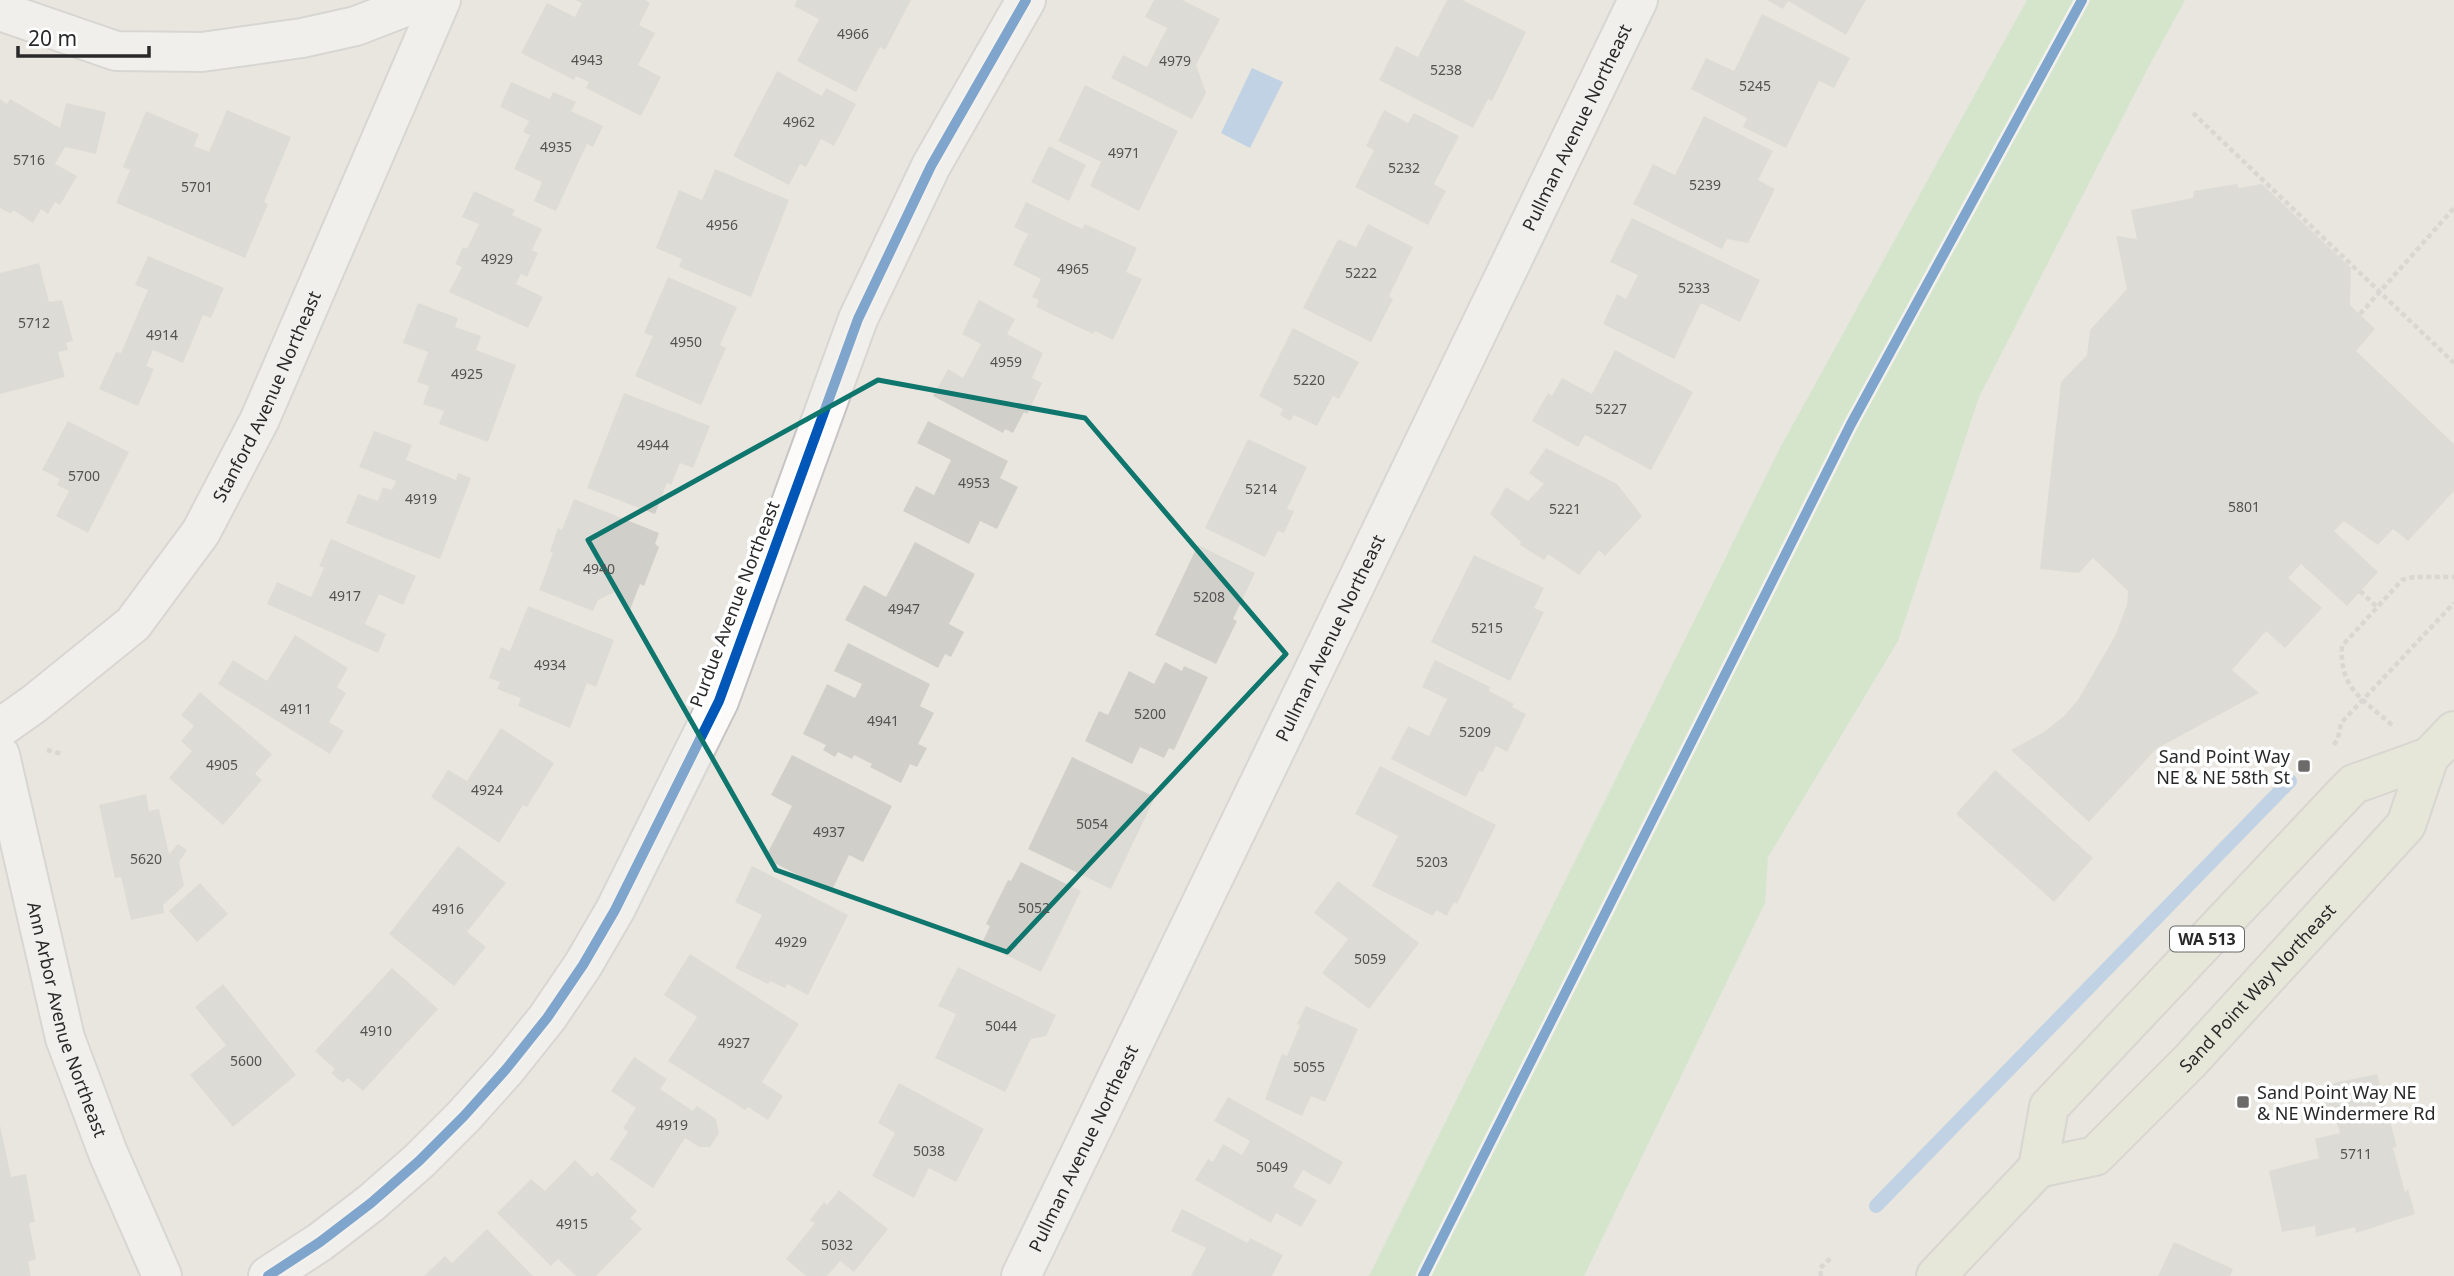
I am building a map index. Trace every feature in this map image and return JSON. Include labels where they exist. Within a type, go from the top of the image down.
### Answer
[{"type":"main road","name":"Sand Point Way Northeast","points":[[2442,744],[2406,825],[2190,1061],[2095,1156],[2038,1168],[2049,1107],[2345,793],[2354,784],[2442,744]]},
{"type":"main road","points":[[1936,1276],[2038,1168]]},
{"type":"street","points":[[0,11],[116,51],[202,52],[302,38],[356,26],[423,0]]},
{"type":"street","name":"Stanford Avenue Northeast","points":[[0,727],[34,704],[133,624],[201,532],[260,419],[441,0]]},
{"type":"street","name":"Purdue Avenue Northeast","points":[[268,1276],[320,1242],[371,1203],[419,1161],[507,1068],[547,1018],[583,965],[615,910],[719,701],[858,319],[931,166],[1026,0]]},
{"type":"street","name":"Pullman Avenue Northeast","points":[[1021,1276],[1637,0]]},
{"type":"street","name":"Ann Arbor Avenue Northeast","points":[[0,755],[65,1038],[108,1153],[162,1276]]},
{"type":"path","points":[[2193,113],[2454,363]]},
{"type":"path","points":[[2360,314],[2454,208]]},
{"type":"path","points":[[2363,700],[2347,684],[2342,646],[2406,578],[2454,577]]},
{"type":"path","points":[[2360,591],[2377,607]]},
{"type":"path","points":[[2333,754],[2333,745],[2342,723],[2454,603]]},
{"type":"path","points":[[47,750],[62,754]]},
{"type":"path","points":[[1821,1276],[1820,1268],[1833,1256]]},
{"type":"highlighted area","points":[[878,380],[1085,418],[1286,654],[1007,952],[776,870],[588,540]]},
{"type":"green space","points":[[2027,0],[2185,0],[1979,397],[1898,641],[1768,857],[1765,903],[1584,1276],[1369,1276],[1780,448]]},
{"type":"water","points":[[1252,68],[1283,82],[1250,148],[1221,133]]},
{"type":"building","points":[[575,0],[645,0],[650,3],[639,25],[655,33],[638,65],[661,77],[641,116],[586,88],[589,82],[576,76],[574,80],[521,53],[547,3],[575,17],[582,3]]},
{"type":"building","points":[[797,0],[911,0],[885,50],[880,47],[856,92],[797,61],[819,19],[794,6]]},
{"type":"building","points":[[1154,0],[1182,0],[1220,19],[1196,65],[1206,93],[1192,119],[1111,78],[1123,55],[1147,67],[1167,28],[1145,17]]},
{"type":"building","points":[[1447,0],[1462,0],[1526,32],[1492,101],[1488,99],[1473,128],[1379,80],[1396,46],[1418,57]]},
{"type":"building","points":[[1767,0],[1866,0],[1846,35],[1788,1],[1783,9]]},
{"type":"building","points":[[1762,14],[1850,58],[1834,88],[1819,81],[1786,148],[1743,127],[1747,118],[1691,89],[1706,58],[1734,71]]},
{"type":"building","points":[[777,71],[822,96],[826,88],[856,104],[834,146],[821,139],[806,167],[800,164],[789,185],[733,156]]},
{"type":"building","points":[[511,82],[550,99],[553,92],[576,102],[571,111],[603,126],[593,147],[587,144],[556,211],[534,201],[542,182],[514,169],[530,135],[523,132],[529,121],[500,107]]},
{"type":"building","points":[[1085,85],[1178,131],[1139,211],[1090,186],[1101,162],[1058,141]]},
{"type":"building","points":[[0,99],[7,104],[10,99],[60,128],[66,103],[106,112],[96,154],[65,147],[55,164],[77,176],[60,205],[55,202],[48,214],[41,209],[33,223],[13,210],[11,214],[0,208]]},
{"type":"building","points":[[227,110],[291,137],[264,202],[268,204],[245,258],[116,203],[130,170],[123,167],[146,111],[199,134],[194,146],[209,152]]},
{"type":"building","points":[[1384,110],[1408,123],[1414,113],[1459,136],[1434,184],[1446,191],[1428,225],[1355,187],[1374,150],[1366,146]]},
{"type":"building","points":[[1704,116],[1773,151],[1758,180],[1775,189],[1748,243],[1727,239],[1722,249],[1633,204],[1653,164],[1675,175]]},
{"type":"building","points":[[1049,146],[1086,165],[1069,201],[1031,182]]},
{"type":"building","points":[[715,169],[789,200],[751,297],[679,267],[682,259],[656,248],[679,190],[702,200]]},
{"type":"building","points":[[2237,184],[2239,188],[2262,184],[2351,268],[2350,305],[2375,329],[2356,351],[2454,444],[2454,491],[2408,541],[2393,529],[2378,545],[2344,521],[2334,531],[2378,572],[2347,606],[2301,564],[2288,578],[2322,608],[2285,648],[2266,631],[2232,670],[2259,693],[2156,749],[2089,822],[2011,750],[2044,732],[2078,700],[2115,636],[2127,605],[2128,591],[2093,558],[2079,573],[2040,569],[2061,382],[2087,355],[2090,330],[2127,289],[2116,236],[2137,239],[2131,210],[2193,198],[2194,191]]},
{"type":"building","points":[[474,191],[515,210],[512,215],[542,229],[532,250],[538,253],[527,277],[521,274],[516,284],[543,297],[528,328],[449,292],[462,267],[455,264],[463,247],[467,249],[479,224],[462,217]]},
{"type":"building","points":[[1026,202],[1082,229],[1085,224],[1137,248],[1126,272],[1142,279],[1113,340],[1095,331],[1093,334],[1036,307],[1039,300],[1032,297],[1041,279],[1013,265],[1028,234],[1014,227]]},
{"type":"building","points":[[1632,218],[1760,280],[1740,322],[1701,303],[1674,359],[1603,324],[1617,294],[1626,299],[1638,275],[1610,262]]},
{"type":"building","points":[[1368,224],[1413,247],[1389,296],[1393,299],[1371,342],[1303,308],[1338,239],[1356,247]]},
{"type":"building","points":[[148,256],[224,288],[211,318],[203,315],[183,363],[153,350],[146,366],[154,369],[138,406],[99,389],[116,352],[121,353],[148,290],[135,285]]},
{"type":"building","points":[[39,263],[49,302],[62,300],[73,341],[66,343],[68,350],[58,352],[65,377],[0,394],[0,273]]},
{"type":"building","points":[[668,277],[737,307],[720,345],[726,348],[701,405],[635,376],[653,336],[644,333]]},
{"type":"building","points":[[979,300],[1015,319],[1007,334],[1043,353],[1032,378],[1042,383],[1027,414],[1024,412],[1013,433],[1005,429],[1003,433],[933,396],[948,369],[963,378],[981,344],[962,334]]},
{"type":"building","points":[[418,303],[458,318],[455,327],[481,336],[476,350],[516,365],[488,442],[439,424],[444,411],[423,404],[429,386],[417,382],[428,352],[403,343]]},
{"type":"building","points":[[1293,328],[1359,362],[1339,399],[1333,396],[1317,426],[1294,415],[1290,421],[1280,415],[1283,409],[1259,396]]},
{"type":"building","points":[[1615,350],[1693,392],[1651,470],[1585,435],[1578,447],[1532,421],[1548,393],[1552,396],[1562,378],[1592,394]]},
{"type":"building","points":[[624,393],[710,426],[693,468],[680,463],[671,485],[667,483],[655,514],[587,488]]},
{"type":"building","points":[[68,421],[129,452],[88,533],[56,516],[69,491],[57,485],[60,479],[42,470]]},
{"type":"building","points":[[928,421],[1008,461],[1000,478],[1018,487],[997,529],[980,521],[969,544],[903,511],[916,486],[934,495],[951,460],[917,443]]},
{"type":"building","points":[[374,431],[412,445],[406,460],[456,480],[458,473],[471,478],[440,559],[346,523],[358,494],[378,501],[383,487],[392,490],[396,481],[359,467]]},
{"type":"building","points":[[1248,439],[1307,467],[1287,509],[1294,511],[1284,533],[1278,531],[1265,557],[1205,528]]},
{"type":"building","points":[[1546,448],[1617,484],[1642,516],[1605,556],[1599,550],[1579,575],[1548,554],[1544,560],[1520,545],[1521,542],[1490,514],[1506,487],[1528,501],[1544,484],[1529,473]]},
{"type":"building","points":[[574,499],[659,533],[655,544],[659,547],[644,586],[640,584],[628,615],[617,591],[598,600],[593,611],[539,590],[553,553],[550,551],[558,528],[562,530]]},
{"type":"building","points":[[331,539],[416,576],[403,605],[379,594],[365,624],[386,634],[378,653],[267,604],[277,582],[311,597],[324,568],[319,566]]},
{"type":"building","points":[[915,542],[975,574],[949,624],[964,632],[951,657],[945,654],[938,668],[845,620],[864,585],[886,597]]},
{"type":"building","points":[[1198,545],[1255,573],[1233,619],[1237,621],[1216,664],[1155,635]]},
{"type":"building","points":[[1474,555],[1544,588],[1534,608],[1544,612],[1510,681],[1431,642]]},
{"type":"building","points":[[528,606],[614,640],[596,687],[587,683],[570,728],[518,706],[521,698],[497,689],[500,682],[489,678],[501,647],[510,651]]},
{"type":"building","points":[[295,635],[348,668],[337,687],[346,693],[329,722],[344,731],[330,754],[218,684],[233,660],[267,681]]},
{"type":"building","points":[[848,643],[930,684],[920,706],[934,713],[918,744],[927,748],[917,767],[910,764],[901,783],[870,767],[872,764],[854,755],[852,759],[838,752],[835,757],[823,750],[826,745],[803,734],[827,684],[855,698],[862,684],[834,671]]},
{"type":"building","points":[[1435,660],[1490,687],[1489,691],[1514,704],[1512,707],[1526,714],[1507,752],[1496,746],[1466,797],[1391,759],[1408,726],[1429,736],[1447,699],[1422,687]]},
{"type":"building","points":[[1165,662],[1182,671],[1184,666],[1208,677],[1174,750],[1169,748],[1164,758],[1140,747],[1132,764],[1085,741],[1099,711],[1108,715],[1129,671],[1154,684]]},
{"type":"building","points":[[200,692],[272,754],[255,774],[262,780],[223,825],[169,778],[192,751],[181,741],[194,726],[181,715]]},
{"type":"building","points":[[501,728],[554,763],[527,807],[523,805],[499,843],[431,797],[448,770],[467,781]]},
{"type":"building","points":[[792,755],[892,806],[863,862],[849,855],[831,892],[765,858],[792,806],[771,795]]},
{"type":"building","points":[[1072,757],[1155,797],[1111,889],[1028,849]]},
{"type":"building","points":[[1380,766],[1496,825],[1457,904],[1454,902],[1447,916],[1436,910],[1433,916],[1372,886],[1398,836],[1355,814]]},
{"type":"building","points":[[1995,770],[2093,858],[2054,902],[1956,814]]},
{"type":"building","points":[[146,794],[149,811],[159,809],[169,854],[178,844],[187,850],[179,862],[184,886],[163,905],[164,913],[131,920],[121,877],[115,878],[99,805]]},
{"type":"building","points":[[458,846],[506,883],[467,932],[486,947],[454,986],[389,934]]},
{"type":"building","points":[[1021,862],[1081,891],[1041,972],[982,943],[990,926],[986,924],[1008,880],[1011,881]]},
{"type":"building","points":[[752,866],[848,915],[808,995],[787,984],[785,988],[770,981],[768,984],[735,968],[762,915],[735,902]]},
{"type":"building","points":[[1338,881],[1419,943],[1369,1009],[1322,973],[1348,939],[1314,913]]},
{"type":"building","points":[[200,883],[228,914],[197,942],[169,911]]},
{"type":"building","points":[[690,954],[799,1024],[762,1082],[783,1096],[768,1120],[748,1107],[745,1110],[668,1061],[697,1017],[664,995]]},
{"type":"building","points":[[958,967],[1056,1015],[1046,1036],[1031,1039],[1005,1092],[935,1058],[956,1014],[938,1006]]},
{"type":"building","points":[[392,968],[438,1009],[363,1091],[348,1078],[343,1083],[331,1073],[335,1069],[315,1051]]},
{"type":"building","points":[[223,984],[296,1075],[233,1127],[190,1075],[226,1045],[195,1007]]},
{"type":"building","points":[[1306,1006],[1358,1029],[1325,1102],[1311,1096],[1302,1116],[1265,1099],[1282,1054],[1287,1056]]},
{"type":"building","points":[[634,1057],[667,1079],[660,1089],[693,1111],[697,1106],[716,1119],[719,1133],[710,1147],[699,1147],[685,1138],[653,1188],[610,1159],[628,1132],[623,1128],[636,1108],[611,1091]]},
{"type":"building","points":[[2377,1074],[2397,1147],[2393,1148],[2405,1192],[2408,1189],[2415,1214],[2356,1233],[2355,1227],[2316,1237],[2315,1226],[2282,1232],[2269,1171],[2319,1158],[2315,1139],[2340,1133],[2336,1120],[2338,1116],[2326,1109],[2323,1093],[2334,1083]]},
{"type":"building","points":[[899,1083],[984,1129],[956,1182],[929,1168],[914,1198],[872,1176],[895,1133],[878,1123]]},
{"type":"building","points":[[1228,1097],[1343,1162],[1330,1185],[1303,1170],[1293,1187],[1317,1200],[1301,1227],[1276,1213],[1271,1223],[1195,1180],[1208,1159],[1213,1162],[1223,1144],[1242,1155],[1250,1141],[1214,1121]]},
{"type":"building","points":[[0,1125],[11,1177],[26,1174],[35,1222],[29,1223],[36,1259],[28,1262],[31,1276],[0,1276]]},
{"type":"building","points":[[575,1160],[592,1177],[597,1172],[637,1211],[630,1218],[642,1229],[596,1276],[576,1276],[558,1259],[551,1266],[497,1213],[531,1179],[545,1191]]},
{"type":"building","points":[[839,1190],[888,1229],[854,1272],[840,1261],[827,1276],[806,1276],[786,1259],[815,1223],[810,1220],[824,1202],[827,1205]]},
{"type":"building","points":[[1182,1209],[1248,1243],[1250,1238],[1283,1255],[1272,1276],[1191,1276],[1206,1248],[1171,1231]]},
{"type":"building","points":[[487,1229],[533,1276],[424,1276],[445,1256],[452,1263]]},
{"type":"building","points":[[2174,1242],[2233,1269],[2230,1276],[2158,1276]]},
{"type":"waterway","points":[[1876,1206],[2290,781]]},
{"type":"cycle path","points":[[268,1276],[320,1242],[371,1203],[419,1161],[507,1068],[547,1018],[583,965],[615,910],[719,701],[858,319],[931,166],[1026,0]]},
{"type":"cycle path","points":[[1423,1276],[1851,424],[2082,0]]},
{"type":"place","name":"Sand Point Way NE & NE 58th St","points":[[2304,766]]},
{"type":"place","name":"Sand Point Way NE & NE Windermere Rd","points":[[2243,1102]]}]
